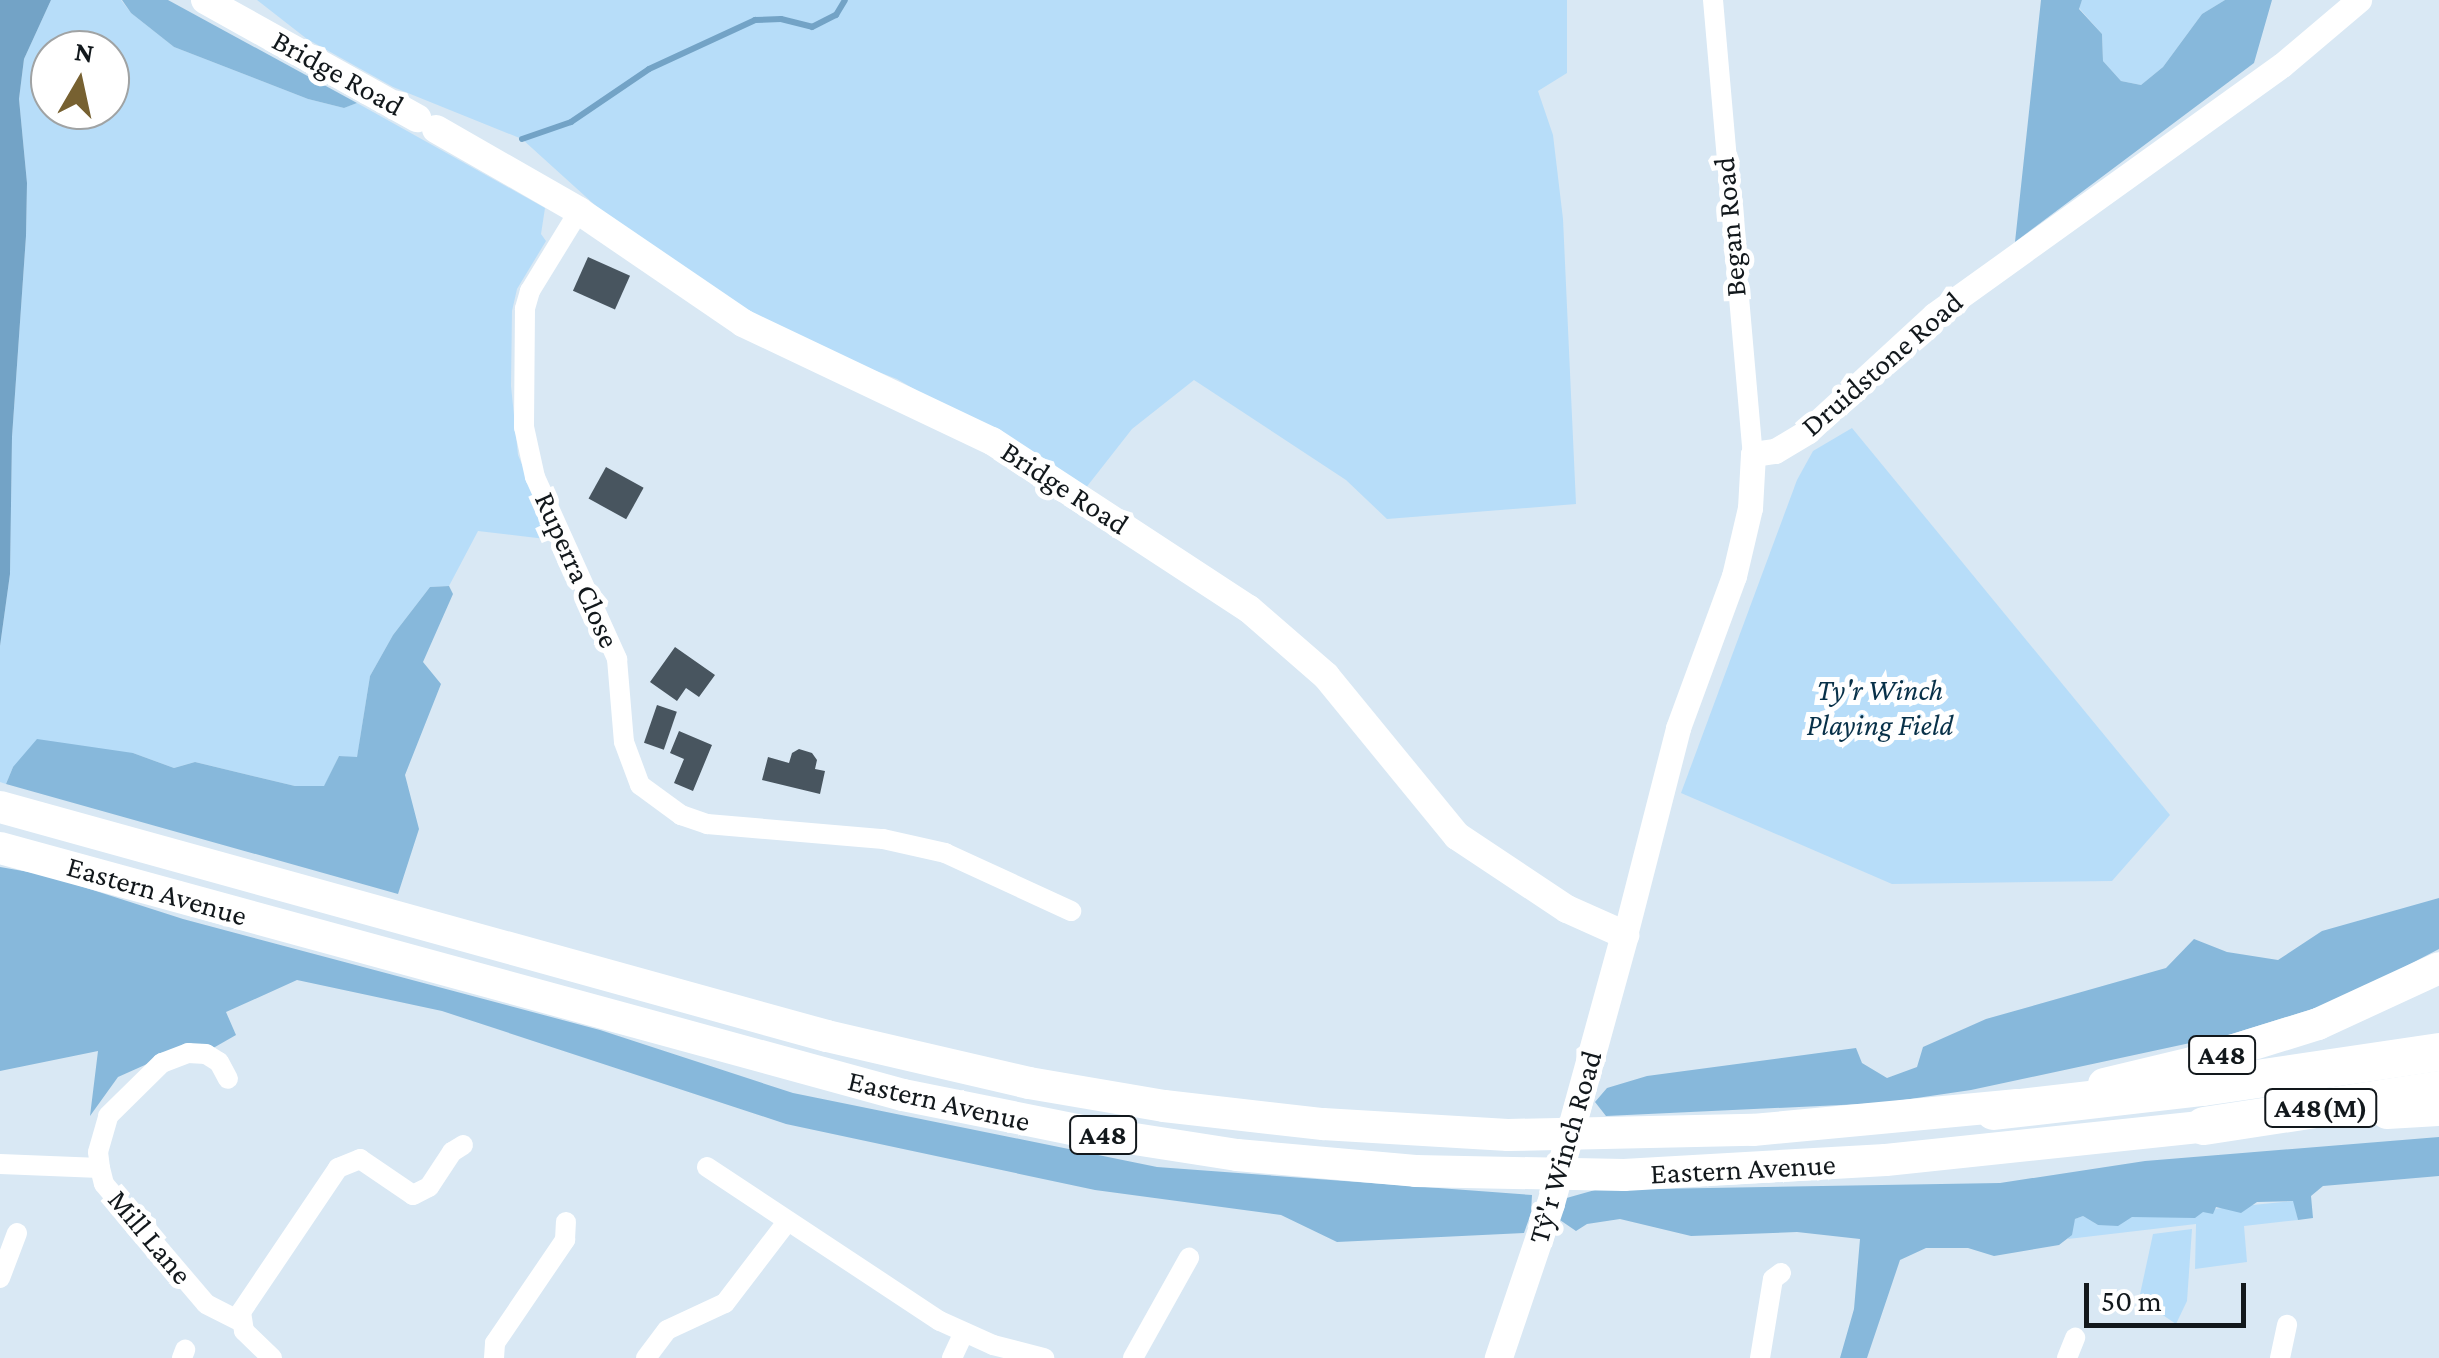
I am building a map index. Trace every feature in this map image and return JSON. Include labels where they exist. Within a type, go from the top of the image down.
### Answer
[{"type":"highway","name":"Eastern Avenue","points":[[0,807],[827,1036],[1029,1083],[1164,1106],[1323,1124],[1508,1136],[1753,1130],[1994,1111]]},
{"type":"highway","name":"Eastern Avenue","points":[[0,848],[903,1095],[1076,1130],[1237,1155],[1415,1171],[1624,1175],[1886,1160],[2204,1126]]},
{"type":"highway","name":"A48","points":[[1994,1111],[2261,1043],[2358,1008],[2439,968]]},
{"type":"highway","name":"A48(M)","points":[[1994,1111],[2203,1087],[2439,1052]]},
{"type":"highway","name":"A48(M)","points":[[2204,1126],[2439,1090]]},
{"type":"highway","name":"A48","points":[[2204,1126],[2439,1110]]},
{"type":"main road","name":"Bridge Road","points":[[205,0],[579,211],[742,323],[992,442],[1249,608],[1326,676],[1457,836],[1567,910],[1625,935]]},
{"type":"main road","name":"Tŷ'r Winch Road","points":[[1499,1358],[1551,1204],[1625,935]]},
{"type":"street","name":"Began Road","points":[[1713,0],[1725,176],[1753,454]]},
{"type":"street","name":"Druidstone Road","points":[[1753,454],[1775,450],[1808,432],[1934,315],[2272,74],[2359,0]]},
{"type":"street","name":"Ruperra Close","points":[[579,211],[530,291],[525,309],[524,427],[535,477],[617,659],[624,742],[640,785],[681,816],[707,824],[883,839],[945,853],[1071,911]]},
{"type":"street","points":[[1625,935],[1678,728],[1734,576],[1750,508],[1753,454]]},
{"type":"street","points":[[100,1168],[98,1152],[108,1116],[130,1089],[162,1062],[188,1053],[206,1054],[219,1062],[228,1079]]},
{"type":"street","points":[[241,1322],[247,1301],[338,1168],[360,1159],[413,1195],[429,1187],[452,1152],[463,1144]]},
{"type":"street","name":"Mill Lane","points":[[0,1164],[100,1168],[104,1184],[206,1304],[241,1322],[254,1343],[272,1358]]},
{"type":"street","points":[[707,1167],[963,1334],[1044,1358]]},
{"type":"street","points":[[494,1358],[495,1343],[565,1240],[566,1222]]},
{"type":"street","points":[[646,1358],[666,1330],[725,1303],[787,1222]]},
{"type":"street","points":[[0,1278],[17,1232]]},
{"type":"street","points":[[1134,1358],[1189,1258]]},
{"type":"street","points":[[1760,1358],[1773,1279],[1781,1273]]},
{"type":"street","points":[[2280,1358],[2288,1325]]},
{"type":"street","points":[[952,1358],[963,1334]]},
{"type":"green space","points":[[51,0],[121,0],[131,13],[174,47],[308,99],[344,108],[357,103],[545,208],[541,234],[546,241],[517,289],[512,311],[511,386],[518,455],[554,540],[478,531],[449,586],[430,587],[393,635],[370,676],[357,758],[339,756],[324,787],[295,786],[195,762],[174,768],[133,753],[13,767],[6,784],[0,782],[0,646],[10,574],[12,437],[26,236],[27,183],[19,99],[24,59],[30,46],[30,130],[130,130],[130,30],[37,30]]},
{"type":"green space","points":[[257,0],[1567,0],[1567,73],[1538,91],[1553,135],[1563,219],[1576,504],[1387,519],[1346,480],[1194,380],[1132,429],[1085,489],[897,379],[797,341],[730,308],[596,206],[522,139],[393,87],[307,39]]},
{"type":"green space","points":[[2082,0],[2225,0],[2202,14],[2163,67],[2141,85],[2121,81],[2103,61],[2102,34],[2079,8]]},
{"type":"green space","name":"Ty'r Winch Playing Field","points":[[1852,428],[2170,815],[2112,881],[1892,884],[1681,793],[1797,480],[1813,451]]},
{"type":"green space","points":[[2294,1201],[2298,1220],[2244,1226],[2247,1262],[2195,1269],[2196,1224],[2068,1239],[2075,1219],[2083,1216],[2098,1225],[2132,1217]]},
{"type":"green space","points":[[2192,1229],[2187,1301],[2176,1324],[2139,1299],[2153,1234]]},
{"type":"shaded area","points":[[0,0],[51,0],[37,30],[30,30],[19,99],[27,183],[26,236],[12,437],[10,574],[0,646]]},
{"type":"shaded area","points":[[122,0],[168,0],[357,103],[344,108],[308,99],[174,47],[131,13]]},
{"type":"shaded area","points":[[2041,0],[2082,0],[2079,9],[2102,34],[2103,61],[2121,81],[2141,85],[2163,67],[2202,14],[2225,0],[2272,0],[2254,63],[2015,242]]},
{"type":"shaded area","points":[[449,586],[453,594],[423,662],[441,684],[405,775],[419,829],[398,894],[6,784],[13,767],[37,739],[133,753],[174,768],[195,762],[295,786],[324,786],[339,756],[357,757],[370,676],[393,635],[430,587]]},
{"type":"shaded area","points":[[0,867],[46,875],[183,919],[600,1030],[793,1093],[1157,1167],[1532,1195],[1531,1213],[1524,1233],[1337,1242],[1281,1215],[1095,1190],[786,1124],[442,1011],[297,980],[226,1012],[236,1035],[208,1051],[174,1052],[118,1077],[90,1116],[98,1051],[0,1071]]},
{"type":"shaded area","points":[[2439,898],[2439,949],[2341,1000],[2232,1034],[1971,1090],[1883,1103],[1606,1116],[1595,1102],[1607,1088],[1647,1076],[1856,1048],[1862,1063],[1887,1078],[1917,1067],[1923,1047],[1986,1019],[2166,968],[2194,939],[2227,952],[2278,960],[2322,931]]},
{"type":"shaded area","points":[[2439,1137],[2439,1176],[2323,1186],[2311,1196],[2313,1218],[2298,1220],[2293,1201],[2257,1202],[2241,1213],[2216,1207],[2213,1214],[2203,1212],[2195,1218],[2132,1217],[2118,1226],[2098,1225],[2083,1216],[2075,1219],[2072,1235],[2059,1245],[1994,1256],[1968,1248],[1926,1248],[1900,1260],[1867,1358],[1840,1358],[1854,1309],[1860,1239],[1797,1232],[1691,1236],[1620,1219],[1587,1224],[1576,1231],[1557,1218],[1563,1199],[1595,1190],[2000,1183],[2145,1161]]},
{"type":"building","points":[[588,257],[630,276],[615,310],[573,291]]},
{"type":"building","points":[[606,467],[644,488],[626,519],[589,498]]},
{"type":"building","points":[[675,647],[715,675],[699,697],[686,688],[677,701],[650,682]]},
{"type":"building","points":[[657,705],[677,712],[664,750],[644,743]]},
{"type":"building","points":[[679,731],[712,745],[693,791],[674,783],[684,759],[670,753]]},
{"type":"building","points":[[799,749],[812,753],[817,760],[815,769],[825,771],[820,794],[762,780],[768,757],[789,763],[792,753]]},
{"type":"waterway","points":[[522,139],[571,122],[649,69],[755,20],[781,19],[812,27],[836,15],[845,0]]}]
